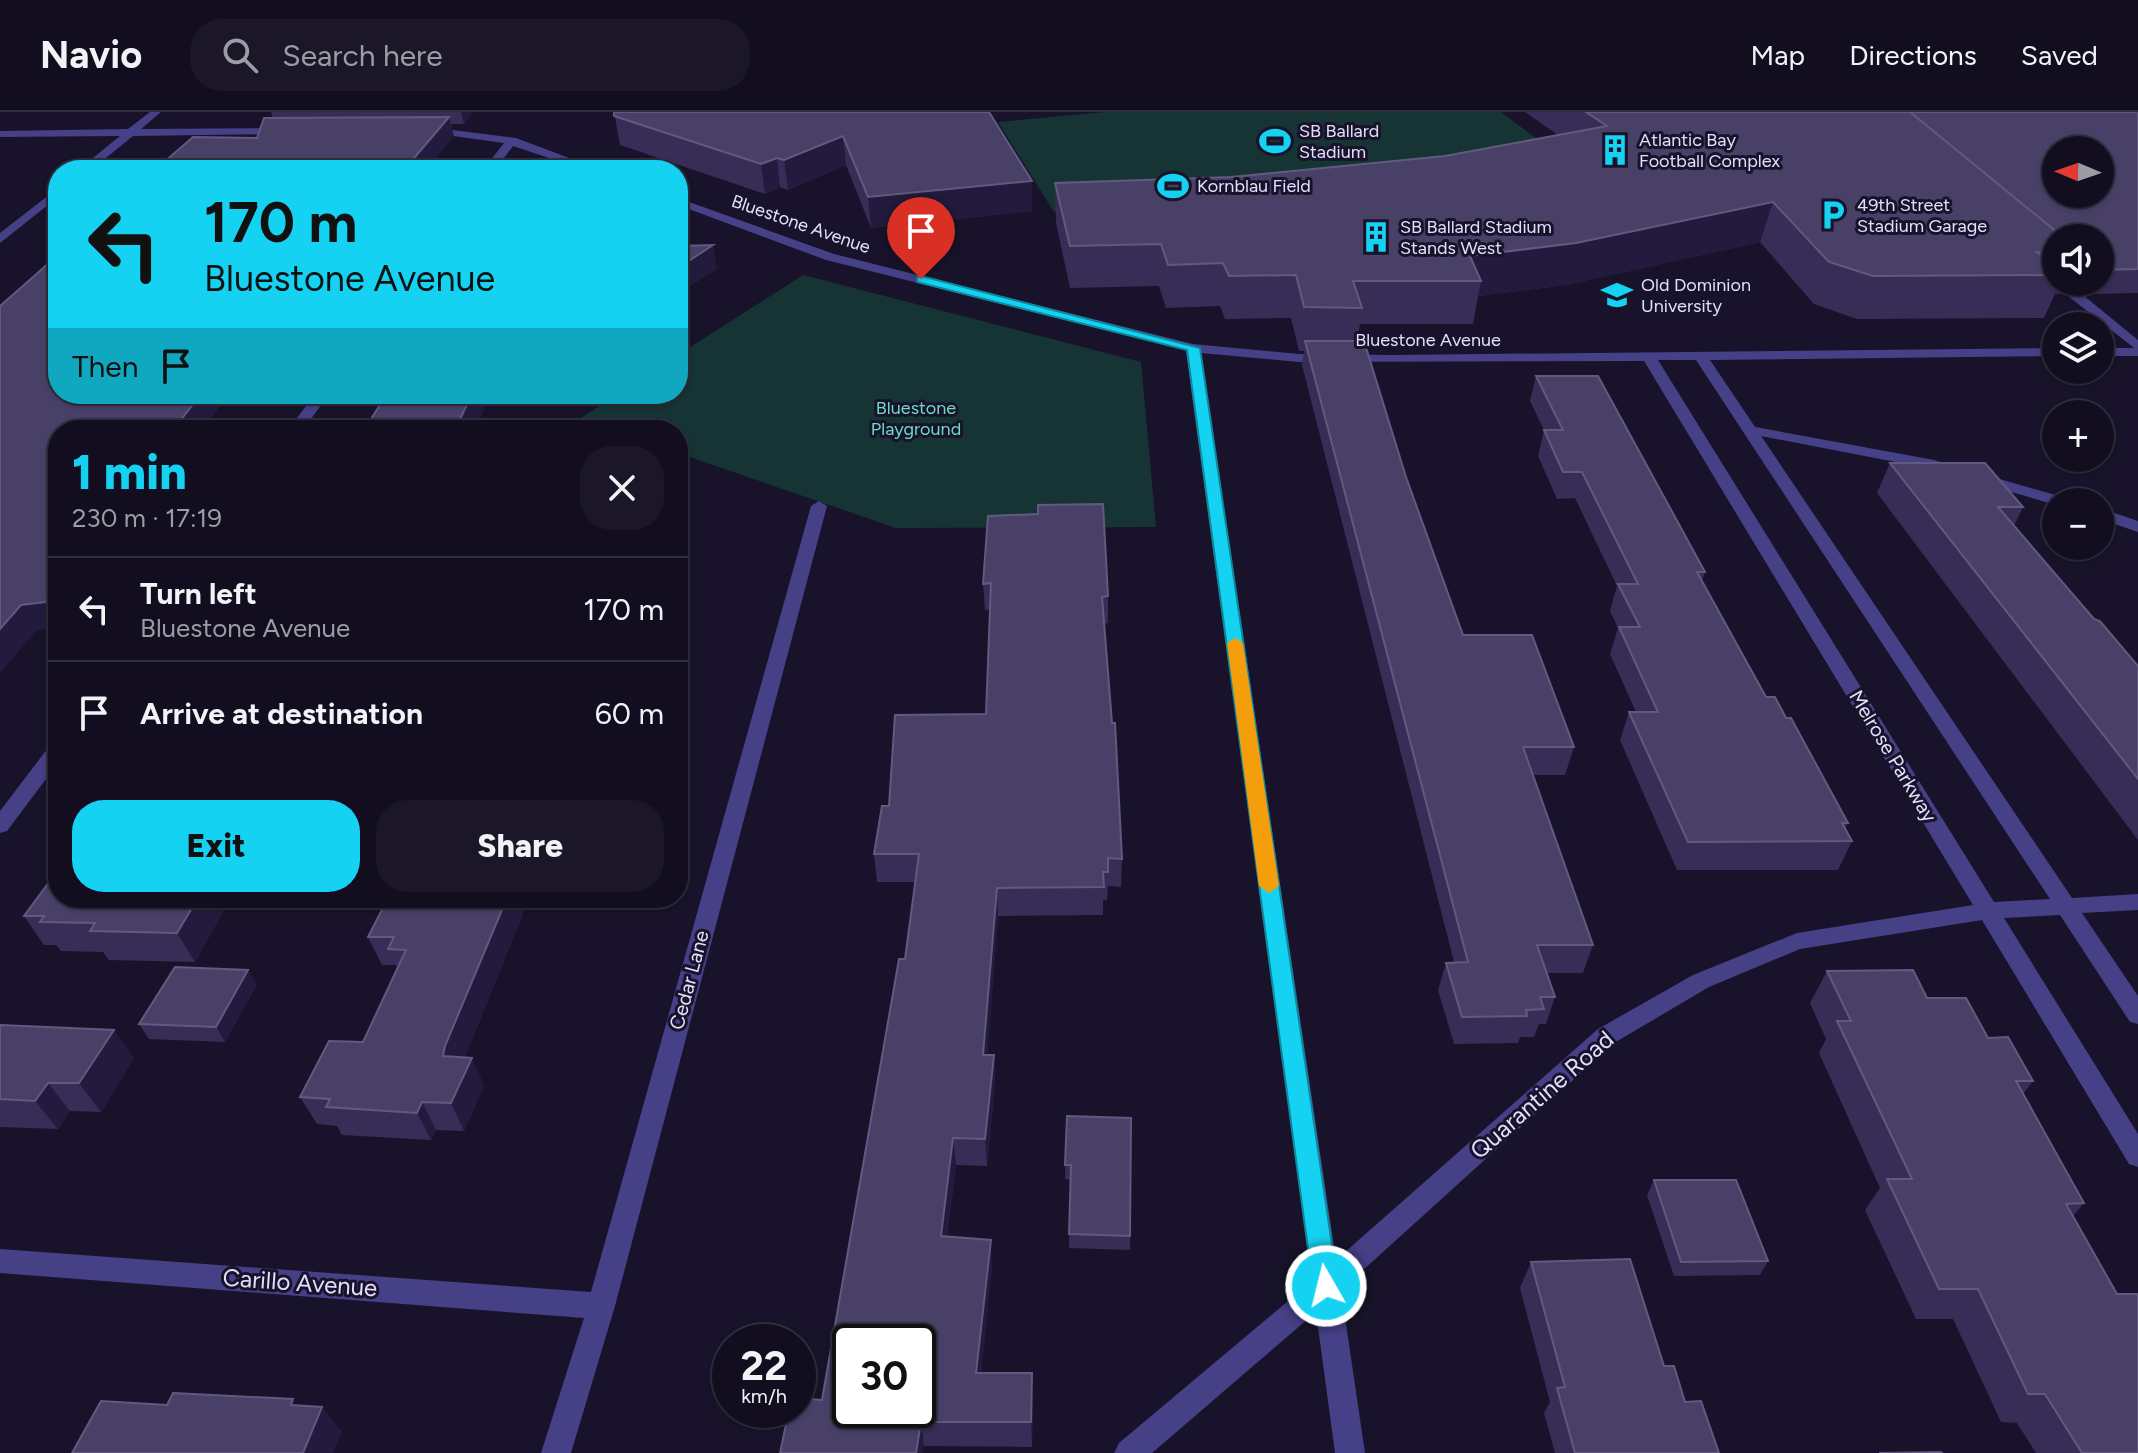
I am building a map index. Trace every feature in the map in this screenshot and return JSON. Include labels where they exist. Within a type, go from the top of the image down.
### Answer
[{"type":"street","points":[[96,160],[156,112]]},
{"type":"street","points":[[408,130],[465,130],[512,140],[567,160]]},
{"type":"street","points":[[0,134],[301,131]]},
{"type":"street","points":[[497,160],[512,140]]},
{"type":"street","points":[[0,239],[48,199]]},
{"type":"street","name":"Bluestone Avenue","points":[[688,205],[830,257],[1193,348],[1299,358],[2042,352]]},
{"type":"street","points":[[2076,296],[2138,349]]},
{"type":"street","points":[[1193,348],[1350,1453]]},
{"type":"street","points":[[2114,351],[2138,349]]},
{"type":"street","points":[[1700,355],[2138,1015]]},
{"type":"street","name":"Melrose Parkway","points":[[1648,356],[2138,1156]]},
{"type":"street","points":[[1750,430],[1934,465],[2042,496]]},
{"type":"street","name":"Cedar Lane","points":[[556,1453],[601,1306],[819,506]]},
{"type":"street","points":[[2114,518],[2138,527]]},
{"type":"street","points":[[0,826],[48,762]]},
{"type":"street","name":"Quarantine Road","points":[[1129,1453],[1326,1286],[1606,1036],[1701,981],[1797,941],[1987,911],[2138,902]]},
{"type":"street","name":"Carillo Avenue","points":[[0,1261],[601,1306]]},
{"type":"green space","name":"Kornblau Field","points":[[1105,112],[1501,112],[1564,159],[1054,212],[998,122]]},
{"type":"green space","name":"Bluestone Playground","points":[[803,275],[1141,362],[1156,527],[896,528],[688,456],[688,420],[578,420],[603,404],[688,404],[688,349]]},
{"type":"building","points":[[614,112],[989,112],[1032,181],[868,197],[843,136],[784,160],[777,158],[761,164],[614,116]]},
{"type":"building","points":[[1586,112],[1910,112],[2047,224],[2042,224],[2042,252],[2037,252],[2042,256],[2042,275],[1873,276],[1829,262],[1773,202],[1576,243],[1470,256],[1481,281],[1353,281],[1362,308],[1304,307],[1296,275],[1229,276],[1223,263],[1168,265],[1161,244],[1070,246],[1055,183],[1231,177],[1445,156],[1607,126]]},
{"type":"building","points":[[1910,112],[2138,112],[2138,269],[2114,270],[2114,224],[2047,224]]},
{"type":"building","points":[[449,117],[412,160],[167,160],[193,137],[257,138],[264,118]]},
{"type":"building","points":[[713,245],[688,261],[688,246]]},
{"type":"building","points":[[48,264],[48,404],[193,404],[181,420],[48,420],[48,598],[45,602],[21,605],[0,629],[0,306]]},
{"type":"building","points":[[1305,341],[1364,341],[1406,477],[1463,635],[1532,635],[1574,747],[1523,747],[1593,945],[1537,945],[1555,997],[1540,997],[1544,1009],[1526,1010],[1527,1016],[1462,1017],[1446,963],[1468,962]]},
{"type":"building","points":[[1536,376],[1598,376],[1705,572],[1697,572],[1766,697],[1775,697],[1786,718],[1791,718],[1848,823],[1842,823],[1852,841],[1688,842],[1629,712],[1658,712],[1619,627],[1640,627],[1618,584],[1638,584],[1582,472],[1563,472],[1544,430],[1563,430]]},
{"type":"building","points":[[381,404],[467,404],[460,420],[370,420]]},
{"type":"building","points":[[1890,463],[1985,463],[2023,507],[1998,507],[2138,666],[2138,779]]},
{"type":"building","points":[[1103,504],[1108,596],[1102,597],[1112,723],[1115,723],[1122,859],[1108,858],[1108,872],[1103,872],[1104,887],[997,888],[983,1055],[994,1055],[985,1139],[953,1138],[941,1236],[991,1240],[976,1373],[1032,1373],[1031,1422],[936,1422],[936,1324],[835,1324],[899,959],[905,959],[919,854],[874,854],[882,806],[889,806],[895,715],[986,714],[991,583],[983,584],[988,516],[1038,514],[1038,505]]},
{"type":"building","points":[[48,884],[48,908],[192,908],[177,933],[90,931],[95,923],[40,922],[44,916],[24,916]]},
{"type":"building","points":[[383,908],[503,908],[445,1046],[443,1056],[472,1058],[451,1103],[422,1102],[417,1113],[326,1107],[330,1099],[300,1097],[329,1041],[363,1042],[406,950],[388,949],[394,937],[368,937]]},
{"type":"building","points":[[175,967],[248,970],[216,1027],[139,1024]]},
{"type":"building","points":[[1913,970],[1927,998],[1966,998],[1988,1038],[2008,1037],[2033,1081],[2016,1081],[2084,1203],[2066,1204],[2117,1294],[2138,1294],[2138,1453],[2082,1453],[2045,1394],[2028,1394],[1978,1289],[1939,1289],[1887,1179],[1912,1179],[1837,1021],[1851,1021],[1827,971]]},
{"type":"building","points":[[0,1025],[114,1030],[79,1083],[48,1083],[35,1101],[0,1099]]},
{"type":"building","points":[[1067,1116],[1131,1118],[1130,1236],[1069,1234],[1071,1165],[1065,1165]]},
{"type":"building","points":[[1654,1180],[1736,1180],[1768,1261],[1681,1262]]},
{"type":"building","points":[[1630,1259],[1664,1366],[1674,1366],[1685,1402],[1701,1401],[1719,1453],[1575,1453],[1557,1388],[1565,1387],[1531,1262]]},
{"type":"building","points":[[832,1343],[832,1428],[920,1428],[916,1453],[780,1453],[785,1428],[816,1428],[816,1400],[822,1400]]},
{"type":"building","points":[[173,1393],[293,1399],[291,1405],[322,1407],[303,1453],[72,1453],[101,1401],[167,1405]]},
{"type":"slow traffic","points":[[1235,643],[1269,886]]},
{"type":"place","name":"SB Ballard Stadium","points":[[1275,141]]},
{"type":"place","name":"Atlantic Bay Football Complex","points":[[1615,150]]},
{"type":"place","name":"Kornblau Field","points":[[1173,186]]},
{"type":"place","name":"49th Street Stadium Garage","points":[[1833,215]]},
{"type":"place","name":"SB Ballard Stadium Stands West","points":[[1376,237]]},
{"type":"place","name":"Old Dominion University","points":[[1617,295]]},
{"type":"route","points":[[921,279],[1193,348],[1326,1286]]}]
